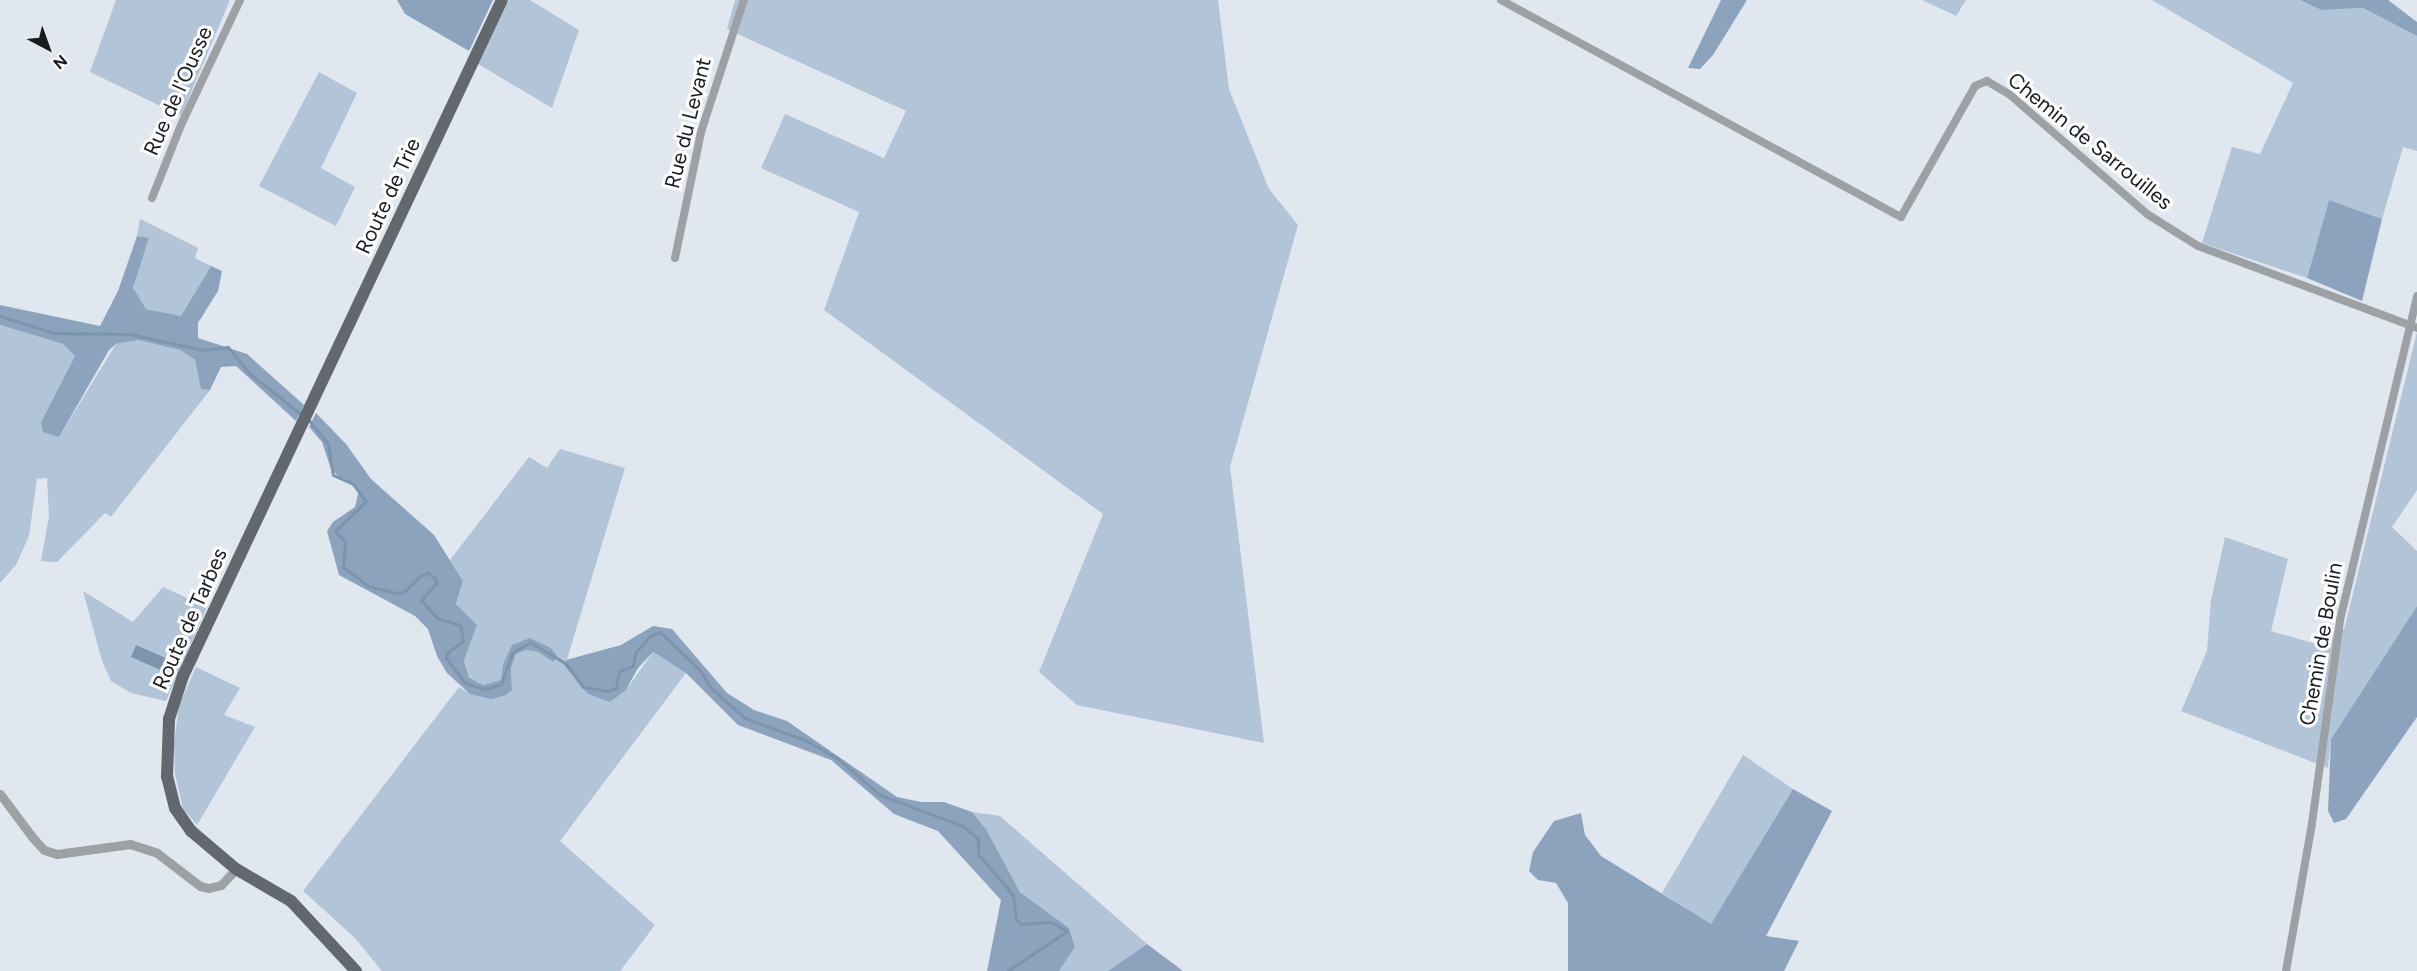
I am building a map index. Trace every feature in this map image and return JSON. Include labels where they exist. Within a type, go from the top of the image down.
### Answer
[{"type":"main road","name":"Route de Trie","points":[[300,427],[502,0]]},
{"type":"main road","name":"Route de Tarbes","points":[[300,427],[183,676],[169,719],[167,777],[175,808],[190,831],[236,869],[291,901],[356,971]]},
{"type":"street","name":"Rue de l'Ousse","points":[[152,198],[180,125],[240,0]]},
{"type":"street","name":"Rue du Levant","points":[[675,258],[701,132],[744,0]]},
{"type":"street","name":"Chemin de Sarrouilles","points":[[1501,0],[1901,217],[1975,86],[1987,81],[2009,94],[2147,214],[2198,246],[2413,327]]},
{"type":"street","name":"Chemin de Boulin","points":[[2286,971],[2312,823],[2340,620],[2413,327],[2417,296]]},
{"type":"street","points":[[0,794],[44,850],[57,854],[130,844],[157,853],[200,886],[209,888],[221,885],[236,869]]},
{"type":"shaded area","points":[[116,0],[230,0],[181,116],[90,72]]},
{"type":"shaded area","points":[[397,0],[493,0],[469,51],[405,14]]},
{"type":"shaded area","points":[[509,0],[530,0],[579,30],[552,108],[478,64]]},
{"type":"shaded area","points":[[735,0],[1218,0],[1229,89],[1269,189],[1298,225],[1230,467],[1264,743],[1077,705],[1039,672],[1103,514],[824,310],[859,212],[761,168],[785,114],[884,158],[906,111],[727,29]]},
{"type":"shaded area","points":[[1721,0],[1747,0],[1713,55],[1700,69],[1688,68]]},
{"type":"shaded area","points":[[1922,0],[1966,0],[1956,16]]},
{"type":"shaded area","points":[[2152,0],[2300,0],[2321,10],[2363,8],[2417,36],[2417,151],[2403,147],[2382,219],[2329,200],[2307,278],[2202,243],[2232,147],[2260,154],[2293,83]]},
{"type":"shaded area","points":[[2300,0],[2388,0],[2417,22],[2417,36],[2363,8],[2321,10]]},
{"type":"shaded area","points":[[319,72],[357,93],[321,168],[355,187],[336,226],[259,186]]},
{"type":"shaded area","points":[[2329,200],[2382,219],[2362,301],[2307,278]]},
{"type":"shaded area","points":[[140,219],[198,248],[195,258],[211,266],[181,316],[146,309],[135,296],[133,288],[149,238],[137,236]]},
{"type":"shaded area","points":[[137,236],[149,238],[133,288],[146,309],[181,316],[211,266],[222,271],[218,291],[198,323],[198,338],[247,354],[304,405],[296,421],[236,366],[221,367],[210,390],[201,389],[195,360],[180,350],[138,340],[116,344],[109,350],[59,437],[43,432],[41,422],[75,356],[63,344],[0,325],[0,305],[100,326],[118,291]]},
{"type":"shaded area","points":[[0,325],[63,344],[75,356],[41,422],[59,437],[116,344],[138,340],[180,350],[195,360],[201,388],[210,390],[111,517],[105,513],[57,562],[41,561],[49,516],[47,478],[37,479],[29,536],[16,565],[0,583]]},
{"type":"shaded area","points":[[2417,332],[2417,490],[2392,527],[2417,551],[2417,606],[2331,739],[2328,768],[2181,711],[2207,651],[2211,600],[2225,537],[2288,559],[2271,631],[2330,648],[2335,627],[2344,630]]},
{"type":"shaded area","points":[[316,413],[346,444],[371,479],[434,535],[463,581],[456,604],[477,625],[464,661],[469,677],[483,685],[501,680],[503,664],[512,645],[530,638],[551,648],[557,656],[553,662],[538,652],[525,650],[516,654],[511,668],[512,690],[506,695],[491,699],[470,694],[447,673],[437,656],[428,629],[415,616],[339,575],[327,531],[333,522],[355,507],[358,494],[355,484],[342,480],[331,469],[322,442],[309,427]]},
{"type":"shaded area","points":[[560,449],[625,468],[565,666],[626,690],[653,652],[686,673],[560,841],[655,925],[620,971],[382,971],[355,938],[303,891],[459,687],[470,694],[512,690],[511,668],[516,654],[525,650],[538,652],[553,662],[530,638],[503,664],[502,680],[483,685],[469,676],[464,661],[477,625],[456,604],[463,581],[450,560],[529,457],[547,468]]},
{"type":"shaded area","points":[[163,587],[207,607],[166,701],[131,693],[111,681],[102,661],[83,591],[133,622]]},
{"type":"shaded area","points":[[2417,606],[2417,717],[2346,819],[2334,823],[2328,811],[2331,739]]},
{"type":"shaded area","points":[[653,626],[672,629],[727,693],[754,710],[787,721],[897,797],[921,802],[944,802],[972,812],[986,829],[1020,892],[1069,928],[1075,947],[1059,971],[987,971],[1001,900],[938,831],[894,814],[831,760],[738,725],[686,673],[653,652],[638,668],[626,690],[610,702],[588,694],[565,666],[566,660],[621,645]]},
{"type":"shaded area","points":[[136,645],[168,659],[163,671],[131,657]]},
{"type":"shaded area","points":[[196,667],[240,688],[224,715],[255,727],[197,825],[183,809],[175,774],[174,743],[179,706]]},
{"type":"shaded area","points":[[1743,755],[1793,789],[1711,925],[1662,893]]},
{"type":"shaded area","points":[[1793,789],[1832,811],[1766,936],[1799,941],[1784,971],[1568,971],[1568,903],[1556,883],[1538,880],[1529,871],[1533,852],[1554,821],[1581,813],[1585,835],[1601,856],[1711,924]]},
{"type":"shaded area","points":[[972,812],[1000,816],[1147,944],[1108,971],[1059,971],[1075,947],[1069,928],[1020,892],[986,829]]},
{"type":"shaded area","points":[[1147,944],[1183,971],[1108,971]]},
{"type":"waterway","points":[[0,316],[54,333],[129,334],[203,350],[228,347],[249,373],[303,416]]},
{"type":"waterway","points":[[308,419],[328,444],[333,475],[353,484],[366,501],[335,531],[345,541],[343,567],[368,586],[396,593],[404,592],[420,576],[427,573],[435,578],[436,583],[421,600],[437,618],[460,625],[463,641],[448,652],[446,658],[465,683],[485,689],[501,684],[512,653],[530,642],[565,663],[583,687],[607,691],[616,688],[619,671],[633,666],[635,653],[650,636],[660,632],[698,668],[712,689],[745,718],[807,741],[837,758],[880,795],[963,826],[978,839],[978,854],[1013,895],[1016,919],[1021,924],[1051,922],[1067,931],[1007,971]]}]
